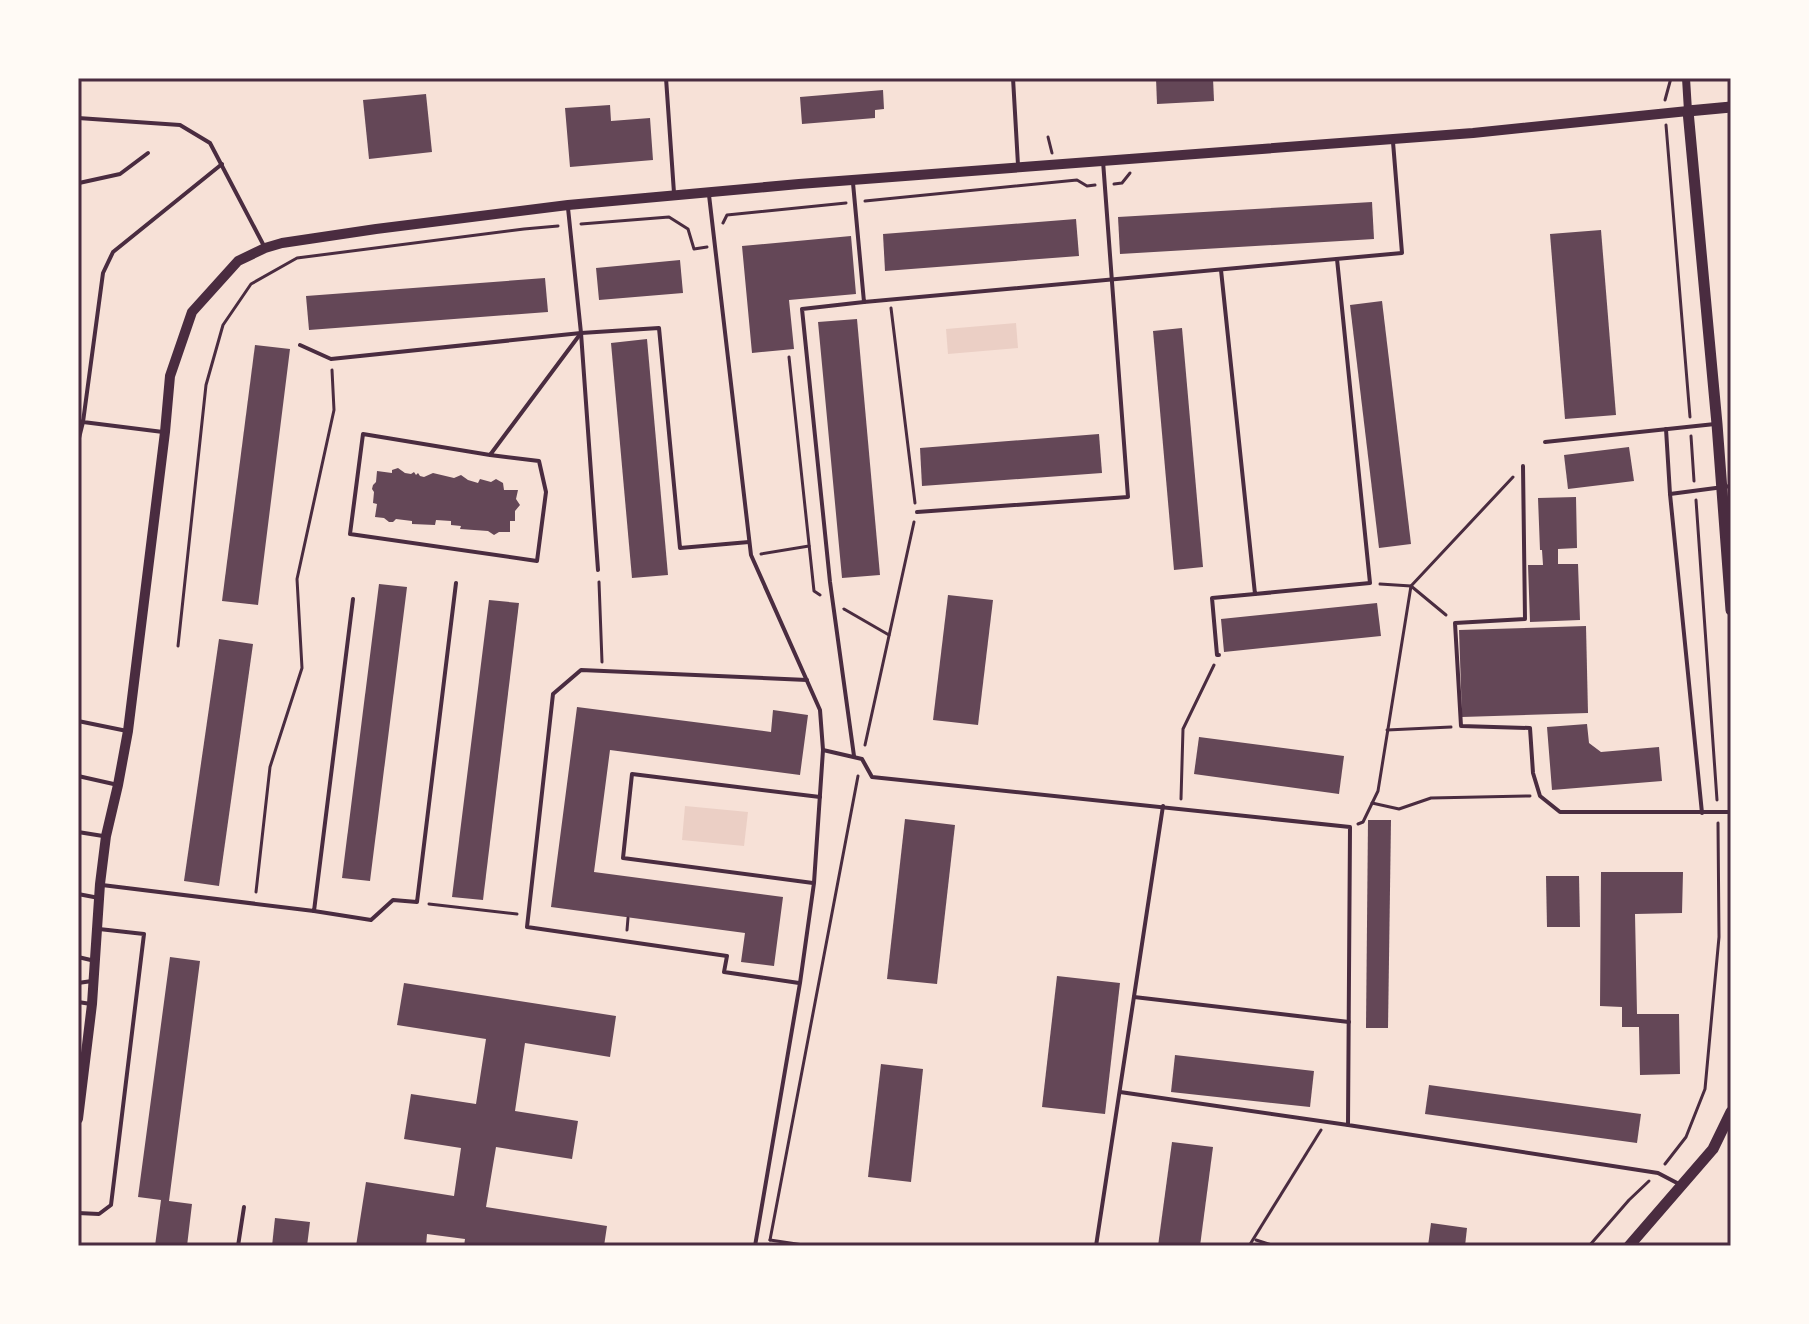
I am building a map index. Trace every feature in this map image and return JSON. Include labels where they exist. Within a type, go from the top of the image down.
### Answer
[{"type":"main road","points":[[1731,107],[1688,111],[1717,424],[1726,487],[1731,610]]},
{"type":"main road","points":[[1629,1246],[1713,1149],[1731,1112]]},
{"type":"street","points":[[78,1119],[92,1004],[100,884],[106,836],[128,731],[170,376],[192,312],[238,261],[282,243],[568,205],[1488,132],[1688,111],[1686,78]]},
{"type":"lane","points":[[666,78],[674,195]]},
{"type":"lane","points":[[1013,78],[1018,167]]},
{"type":"lane","points":[[78,118],[180,125],[210,143],[265,248]]},
{"type":"lane","points":[[855,757],[830,582],[802,309],[1402,253],[1392,139]]},
{"type":"lane","points":[[78,185],[120,174],[148,153]]},
{"type":"lane","points":[[917,512],[1128,497],[1103,161]]},
{"type":"lane","points":[[78,442],[103,273],[113,252],[222,164]]},
{"type":"lane","points":[[853,180],[864,302]]},
{"type":"lane","points":[[708,192],[751,555],[820,710],[823,750],[814,883],[755,1246]]},
{"type":"lane","points":[[568,205],[581,333],[598,570]]},
{"type":"lane","points":[[1219,655],[1212,598],[1370,583],[1337,259]]},
{"type":"lane","points":[[1221,270],[1255,594]]},
{"type":"lane","points":[[300,345],[331,359],[659,328],[680,548],[749,542]]},
{"type":"lane","points":[[490,455],[581,333]]},
{"type":"lane","points":[[80,421],[165,432]]},
{"type":"lane","points":[[1545,442],[1717,424]]},
{"type":"lane","points":[[1666,429],[1702,813]]},
{"type":"lane","points":[[363,434],[490,455],[539,461],[546,492],[537,561],[350,534],[363,434]]},
{"type":"lane","points":[[1523,466],[1525,619],[1455,623],[1461,726],[1530,728],[1533,773],[1540,796],[1560,812],[1731,812]]},
{"type":"lane","points":[[1670,494],[1726,487]]},
{"type":"lane","points":[[100,884],[371,920],[393,900],[417,902],[456,583]]},
{"type":"lane","points":[[314,911],[353,599]]},
{"type":"lane","points":[[800,983],[724,972],[727,956],[527,927],[553,694],[581,670],[807,680]]},
{"type":"lane","points":[[78,721],[128,731]]},
{"type":"lane","points":[[823,750],[862,759],[872,777],[1350,827],[1348,1125]]},
{"type":"lane","points":[[814,883],[623,858],[632,774],[820,797]]},
{"type":"lane","points":[[78,776],[118,785]]},
{"type":"lane","points":[[1096,1246],[1163,806]]},
{"type":"lane","points":[[78,832],[106,836]]},
{"type":"lane","points":[[78,894],[99,898]]},
{"type":"lane","points":[[78,1213],[99,1214],[111,1205],[144,934],[97,929]]},
{"type":"lane","points":[[78,957],[95,961]]},
{"type":"lane","points":[[78,983],[93,981]]},
{"type":"lane","points":[[1134,997],[1349,1022]]},
{"type":"lane","points":[[78,1002],[92,1004]]},
{"type":"lane","points":[[1120,1092],[1658,1173],[1681,1185]]},
{"type":"lane","points":[[238,1246],[244,1207]]},
{"type":"path","points":[[1727,78],[1731,82]]},
{"type":"path","points":[[1589,1246],[1629,1200],[1658,1173],[1686,1137],[1705,1089],[1719,937],[1718,813],[1666,122]]},
{"type":"path","points":[[722,226],[727,215],[1077,180],[1087,186],[1122,183],[1134,168]]},
{"type":"path","points":[[178,646],[206,385],[223,325],[251,284],[297,258],[570,225],[669,217],[688,229],[694,249],[714,246]]},
{"type":"path","points":[[810,1246],[770,1240],[862,759],[917,512],[890,300]]},
{"type":"path","points":[[255,904],[270,767],[302,668],[297,579],[334,410],[331,359]]},
{"type":"path","points":[[1350,827],[1363,822],[1378,791],[1411,586],[1523,466]]},
{"type":"path","points":[[751,555],[809,546]]},
{"type":"path","points":[[598,570],[602,671]]},
{"type":"path","points":[[1370,583],[1411,586],[1455,623]]},
{"type":"path","points":[[1180,808],[1183,729],[1219,655]]},
{"type":"path","points":[[1387,730],[1461,726]]},
{"type":"path","points":[[1372,803],[1399,809],[1431,798],[1540,796]]},
{"type":"path","points":[[417,902],[528,915]]},
{"type":"path","points":[[1249,1246],[1326,1122]]},
{"type":"path","points":[[1254,1239],[1275,1246]]},
{"type":"shaded area","points":[[1016,323],[1018,348],[948,354],[946,329]]},
{"type":"shaded area","points":[[685,806],[748,812],[744,846],[682,840]]},
{"type":"building","points":[[1156,78],[1213,78],[1214,101],[1157,104]]},
{"type":"building","points":[[883,90],[884,109],[875,110],[875,118],[802,124],[800,97]]},
{"type":"building","points":[[426,94],[432,152],[369,159],[363,100]]},
{"type":"building","points":[[610,105],[611,121],[650,118],[653,160],[570,167],[565,108]]},
{"type":"building","points":[[1372,202],[1374,239],[1120,254],[1118,217]]},
{"type":"building","points":[[1076,219],[1079,256],[885,271],[883,234]]},
{"type":"building","points":[[1601,230],[1616,415],[1565,419],[1550,234]]},
{"type":"building","points":[[851,236],[856,294],[789,300],[794,349],[752,353],[742,246]]},
{"type":"building","points":[[680,260],[683,293],[599,300],[596,268]]},
{"type":"building","points":[[545,278],[548,312],[309,330],[306,296]]},
{"type":"building","points":[[1382,301],[1411,544],[1379,548],[1350,305]]},
{"type":"building","points":[[857,319],[880,575],[842,578],[818,322]]},
{"type":"building","points":[[1182,328],[1203,567],[1174,570],[1153,331]]},
{"type":"building","points":[[647,339],[668,575],[632,578],[611,343]]},
{"type":"building","points":[[255,345],[290,349],[258,605],[222,601]]},
{"type":"building","points":[[1099,434],[1102,473],[922,486],[920,448]]},
{"type":"building","points":[[1629,447],[1634,481],[1568,489],[1564,455]]},
{"type":"building","points":[[398,468],[405,473],[414,472],[424,477],[433,473],[454,478],[461,475],[478,483],[480,479],[491,482],[496,479],[503,483],[504,490],[518,490],[516,499],[520,505],[515,511],[515,521],[510,521],[510,532],[494,535],[488,531],[460,529],[461,526],[451,525],[451,521],[436,520],[435,525],[412,524],[412,521],[396,519],[389,522],[375,517],[377,504],[373,503],[372,489],[377,471],[392,473]]},
{"type":"building","points":[[1576,497],[1577,548],[1558,549],[1558,564],[1578,564],[1580,620],[1530,622],[1528,565],[1543,565],[1538,498]]},
{"type":"building","points":[[379,584],[407,587],[370,881],[342,878]]},
{"type":"building","points":[[948,595],[993,600],[978,725],[933,720]]},
{"type":"building","points":[[489,600],[519,603],[483,900],[452,897]]},
{"type":"building","points":[[1377,603],[1381,636],[1224,652],[1221,619]]},
{"type":"building","points":[[1586,626],[1588,713],[1462,717],[1459,630]]},
{"type":"building","points":[[219,639],[253,644],[219,886],[184,881]]},
{"type":"building","points":[[577,707],[771,732],[773,710],[808,715],[800,775],[610,750],[594,872],[783,897],[774,966],[741,962],[745,933],[551,907]]},
{"type":"building","points":[[1587,724],[1589,743],[1601,752],[1659,747],[1662,781],[1552,790],[1547,727]]},
{"type":"building","points":[[1199,737],[1344,756],[1339,794],[1194,774]]},
{"type":"building","points":[[905,819],[955,825],[937,984],[887,979]]},
{"type":"building","points":[[1368,820],[1391,820],[1388,1028],[1366,1028]]},
{"type":"building","points":[[1601,872],[1683,872],[1682,913],[1635,914],[1637,1014],[1679,1014],[1680,1074],[1640,1075],[1639,1027],[1622,1027],[1622,1007],[1600,1006]]},
{"type":"building","points":[[1546,876],[1579,876],[1580,927],[1547,927]]},
{"type":"building","points":[[170,957],[200,961],[169,1201],[192,1204],[187,1246],[155,1246],[161,1200],[138,1197]]},
{"type":"building","points":[[1057,976],[1120,983],[1105,1114],[1042,1107]]},
{"type":"building","points":[[404,983],[616,1016],[610,1057],[525,1043],[515,1111],[578,1121],[572,1159],[496,1147],[486,1207],[607,1226],[604,1246],[464,1246],[465,1239],[427,1234],[426,1246],[356,1246],[366,1182],[454,1196],[461,1148],[404,1139],[411,1094],[476,1104],[486,1039],[397,1025]]},
{"type":"building","points":[[1175,1055],[1314,1071],[1310,1107],[1171,1092]]},
{"type":"building","points":[[881,1064],[923,1069],[911,1182],[868,1177]]},
{"type":"building","points":[[1429,1085],[1641,1114],[1637,1143],[1425,1114]]},
{"type":"building","points":[[1172,1142],[1213,1147],[1200,1246],[1158,1246]]},
{"type":"building","points":[[275,1218],[310,1222],[307,1246],[272,1246]]},
{"type":"building","points":[[1431,1223],[1467,1228],[1465,1246],[1428,1246]]}]
